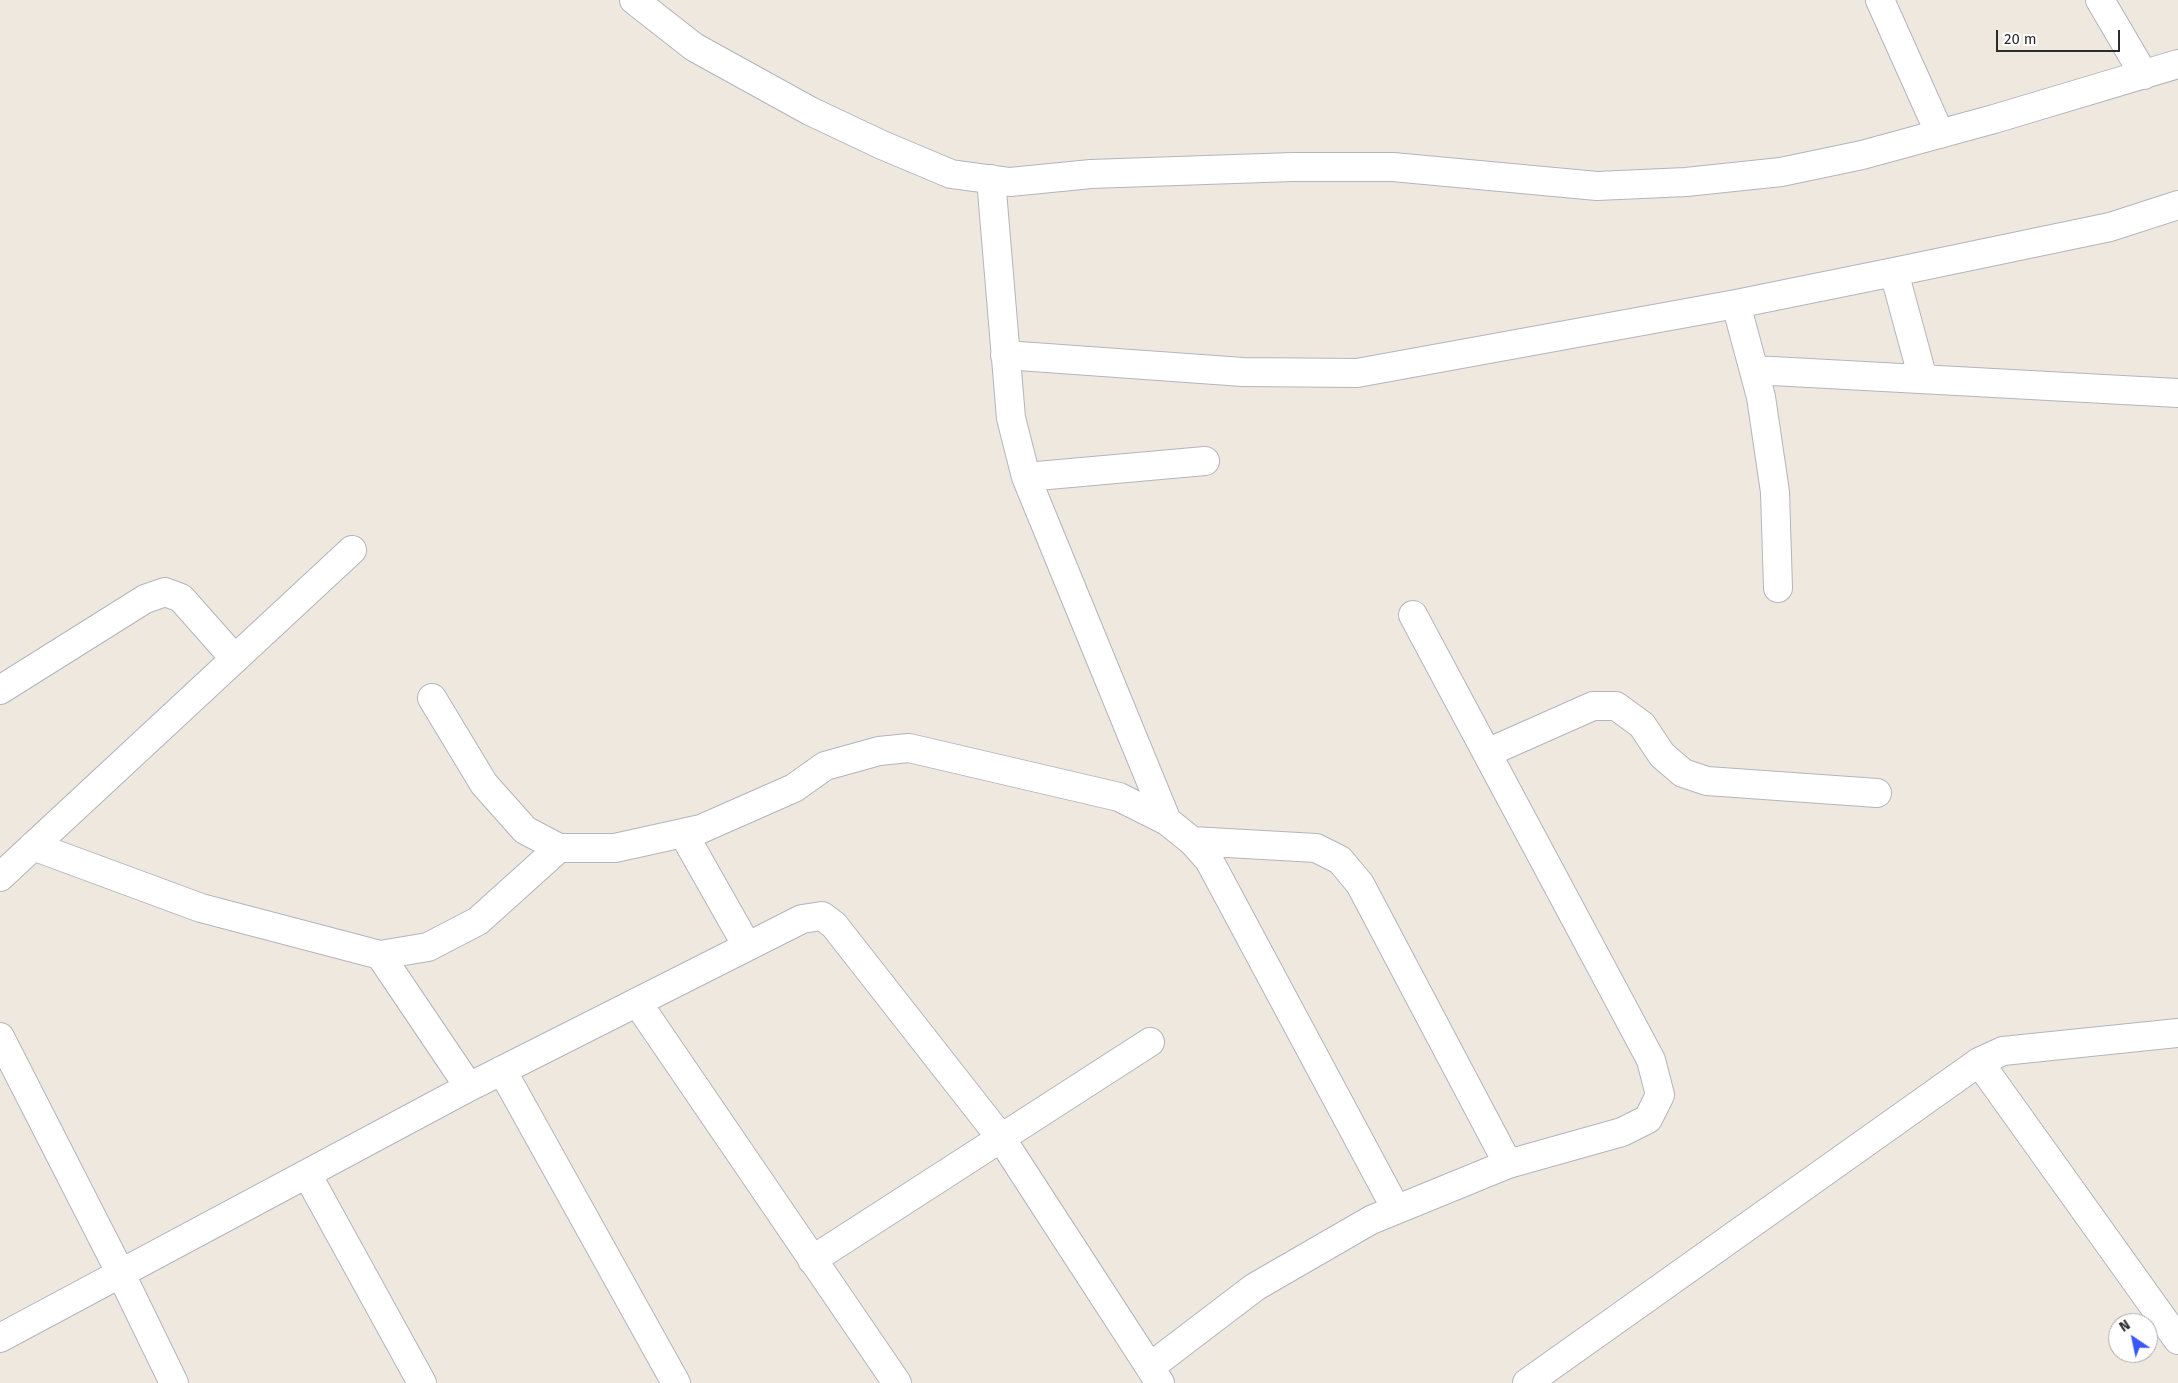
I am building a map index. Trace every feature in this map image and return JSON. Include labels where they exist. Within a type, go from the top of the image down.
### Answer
[{"type":"street","points":[[634,0],[694,47],[810,111],[882,145],[951,174],[1010,182],[1091,174],[1292,167],[1393,167],[1597,186],[1686,182],[1780,172],[1862,155],[2178,64]]},
{"type":"street","points":[[1880,0],[1940,134]]},
{"type":"street","points":[[2100,0],[2144,74]]},
{"type":"street","points":[[991,180],[1011,418],[1026,477],[1167,821]]},
{"type":"street","points":[[1006,355],[1243,372],[1357,373],[1736,304],[1894,272],[2110,227],[2178,205]]},
{"type":"street","points":[[1894,272],[1923,379]]},
{"type":"street","points":[[1736,304],[1760,396],[1775,492],[1778,588]]},
{"type":"street","points":[[1754,370],[2178,393]]},
{"type":"street","points":[[1026,477],[1205,461]]},
{"type":"street","points":[[0,877],[352,550]]},
{"type":"street","points":[[0,690],[145,599],[165,592],[181,598],[235,659]]},
{"type":"street","points":[[0,1338],[502,1070],[802,919],[822,916],[834,925],[1001,1138],[1155,1375],[1255,1287],[1370,1220],[1508,1164],[1622,1132],[1648,1119],[1660,1095],[1651,1060],[1413,615]]},
{"type":"street","points":[[432,698],[484,784],[525,830],[559,848],[615,848],[701,829],[794,788],[825,766],[879,751],[909,748],[1118,797],[1167,821],[1192,841],[1209,860],[1396,1209]]},
{"type":"street","points":[[1487,753],[1593,706],[1616,706],[1642,725],[1662,755],[1684,773],[1707,781],[1877,793]]},
{"type":"street","points":[[683,833],[747,946]]},
{"type":"street","points":[[1192,841],[1316,848],[1340,860],[1360,884],[1508,1164]]},
{"type":"street","points":[[33,846],[201,908],[380,955],[428,947],[478,921],[559,848]]},
{"type":"street","points":[[380,955],[469,1087]]},
{"type":"street","points":[[637,1002],[897,1383]]},
{"type":"street","points":[[1527,1383],[1979,1062],[2003,1051],[2178,1033]]},
{"type":"street","points":[[0,1037],[121,1274],[174,1383]]},
{"type":"street","points":[[812,1260],[1150,1042]]},
{"type":"street","points":[[1979,1062],[2178,1340]]},
{"type":"street","points":[[502,1070],[676,1383]]},
{"type":"street","points":[[307,1174],[422,1383]]}]
